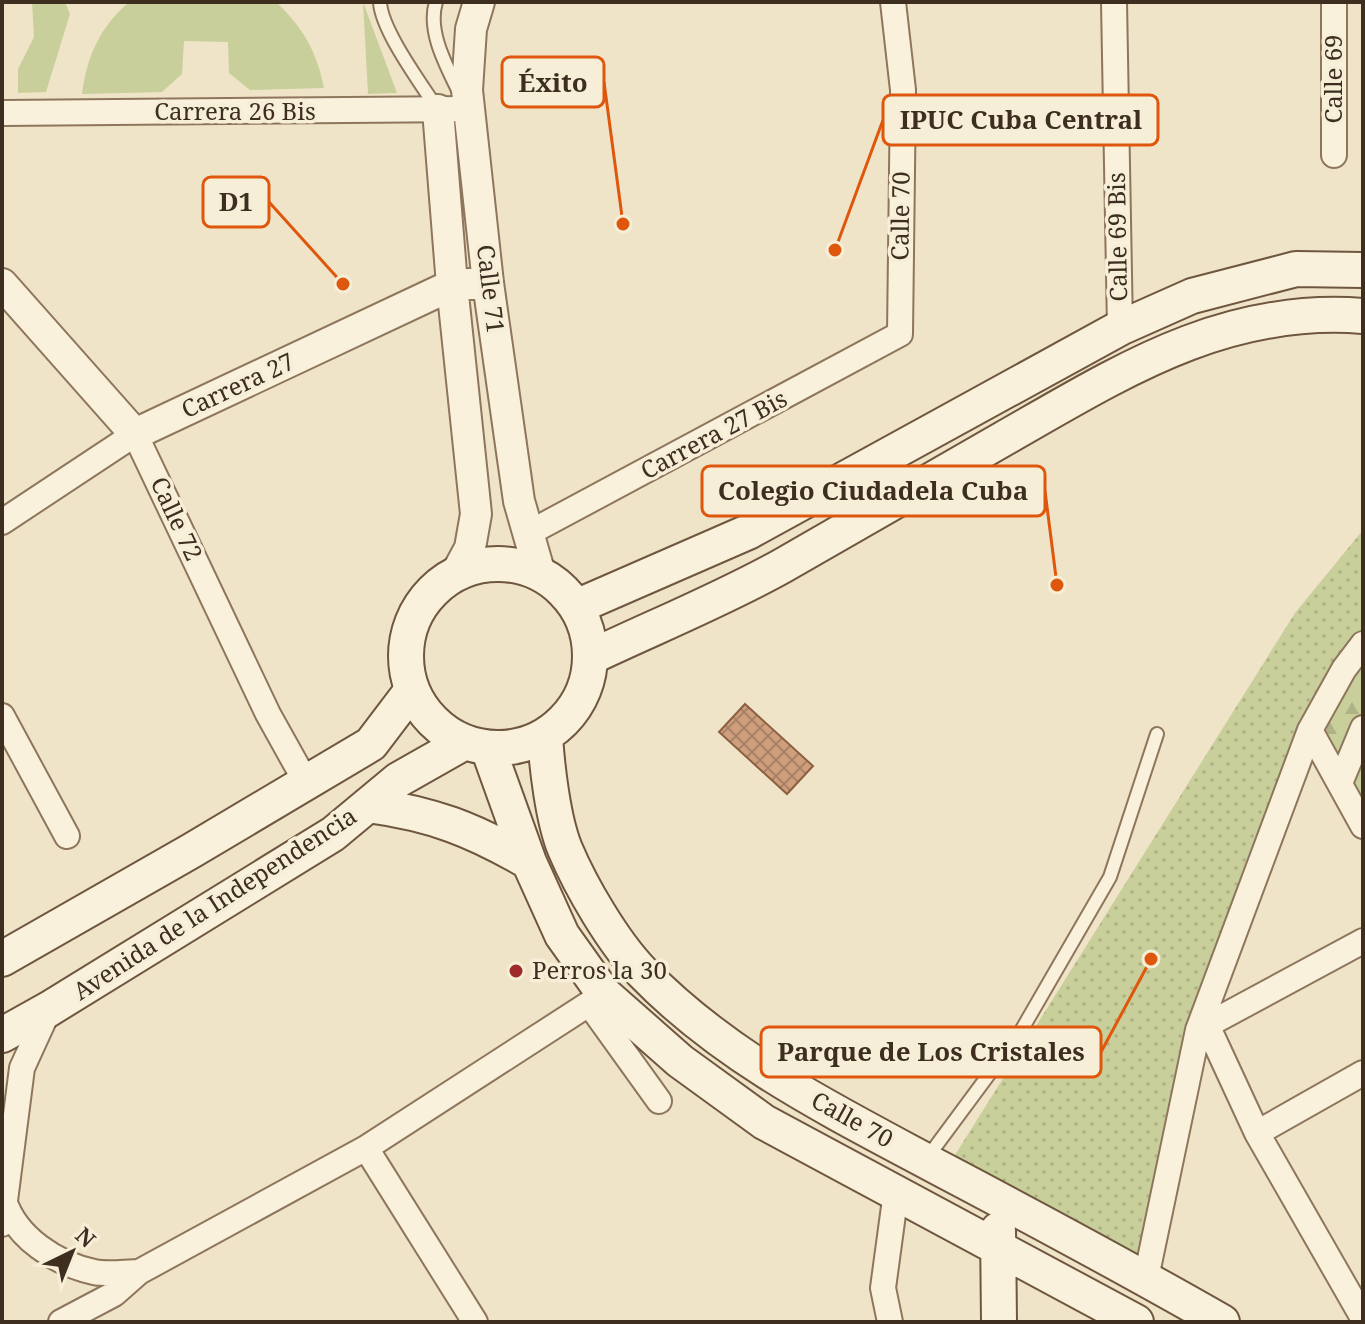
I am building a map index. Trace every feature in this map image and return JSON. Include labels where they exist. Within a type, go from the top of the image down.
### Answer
[{"type":"main road","points":[[576,607],[748,532],[1120,328],[1192,296],[1296,269],[1363,270]]},
{"type":"main road","points":[[591,657],[777,568],[1135,364],[1201,336],[1263,321],[1299,315],[1363,316]]},
{"type":"main road","points":[[483,565],[512,565],[540,574],[560,589],[576,607],[587,632],[591,657],[588,681],[578,703],[564,722],[545,736],[518,747],[476,745],[440,728],[420,705],[412,690],[407,667],[407,644],[412,622],[423,602],[437,586],[456,574],[483,565]]},
{"type":"main road","points":[[2,959],[371,744],[412,690]]},
{"type":"main road","name":"Calle 70","points":[[545,736],[547,770],[564,847],[598,912],[641,971],[732,1050],[890,1141],[1222,1322]]},
{"type":"main road","name":"Calle 70","points":[[476,745],[562,935],[597,999],[764,1122],[1136,1322]]},
{"type":"main road","name":"Avenida de la Independencia","points":[[2,1035],[333,834],[398,780],[476,745]]},
{"type":"main road","points":[[368,805],[446,821],[483,836],[529,862]]},
{"type":"main road","points":[[883,1186],[890,1141]]},
{"type":"main road","points":[[998,1199],[999,1322]]},
{"type":"street","name":"Calle 71","points":[[479,2],[467,54],[469,109],[488,283],[519,501],[540,574]]},
{"type":"street","name":"Calle 70","points":[[893,2],[903,90],[900,334]]},
{"type":"street","name":"Calle 69 Bis","points":[[1114,2],[1120,328]]},
{"type":"street","name":"Calle 69","points":[[1334,2],[1334,155]]},
{"type":"street","name":"Carrera 26 Bis","points":[[2,113],[469,109]]},
{"type":"street","name":"Calle 71","points":[[438,110],[452,285],[476,514],[470,548],[456,574]]},
{"type":"street","name":"Carrera 27","points":[[2,522],[135,434],[452,285],[488,283]]},
{"type":"street","name":"Calle 72","points":[[2,284],[135,434],[268,714],[307,784]]},
{"type":"street","name":"Carrera 27 Bis","points":[[527,534],[900,334]]},
{"type":"street","points":[[1146,1278],[1202,1028],[1310,730],[1344,669],[1363,644]]},
{"type":"street","points":[[2,716],[67,836]]},
{"type":"street","points":[[1340,783],[1363,728]]},
{"type":"street","points":[[1310,730],[1363,826]]},
{"type":"street","points":[[1202,1028],[1363,941]]},
{"type":"street","points":[[61,1322],[114,1294],[139,1272],[366,1148],[597,999],[659,1101]]},
{"type":"street","points":[[49,1009],[22,1068],[3,1209],[31,1239],[64,1262],[96,1272],[139,1272]]},
{"type":"street","points":[[1202,1028],[1257,1133],[1363,1318]]},
{"type":"street","points":[[1257,1133],[1362,1076]]},
{"type":"street","points":[[366,1148],[475,1322]]},
{"type":"street","points":[[883,1186],[883,1288],[890,1322]]},
{"type":"lane","points":[[380,2],[380,10],[393,38],[438,110]]},
{"type":"lane","points":[[436,2],[433,10],[435,34],[469,109]]},
{"type":"lane","points":[[925,1160],[1021,1031],[1110,877],[1157,734]]},
{"type":"green space","points":[[32,2],[65,2],[70,14],[46,92],[18,93],[18,69],[34,37]]},
{"type":"green space","points":[[129,2],[276,2],[308,41],[324,88],[250,90],[229,73],[228,42],[184,41],[182,74],[162,92],[82,94],[96,43]]},
{"type":"green space","points":[[363,2],[397,93],[368,94]]},
{"type":"green space","points":[[1363,530],[1363,644],[1344,669],[1198,1030],[1146,1278],[945,1171],[1295,613]]},
{"type":"green space","points":[[1363,646],[1363,800],[1326,730],[1359,649]]},
{"type":"building","points":[[745,704],[813,766],[787,794],[719,732]]},
{"type":"place","name":"Éxito","points":[[623,224]]},
{"type":"place","name":"IPUC Cuba Central","points":[[835,250]]},
{"type":"place","name":"D1","points":[[343,284]]},
{"type":"place","name":"Colegio Ciudadela Cuba","points":[[1057,585]]},
{"type":"place","name":"Parque de Los Cristales","points":[[1151,959]]},
{"type":"place","name":"Perros la 30","points":[[516,971]]}]
